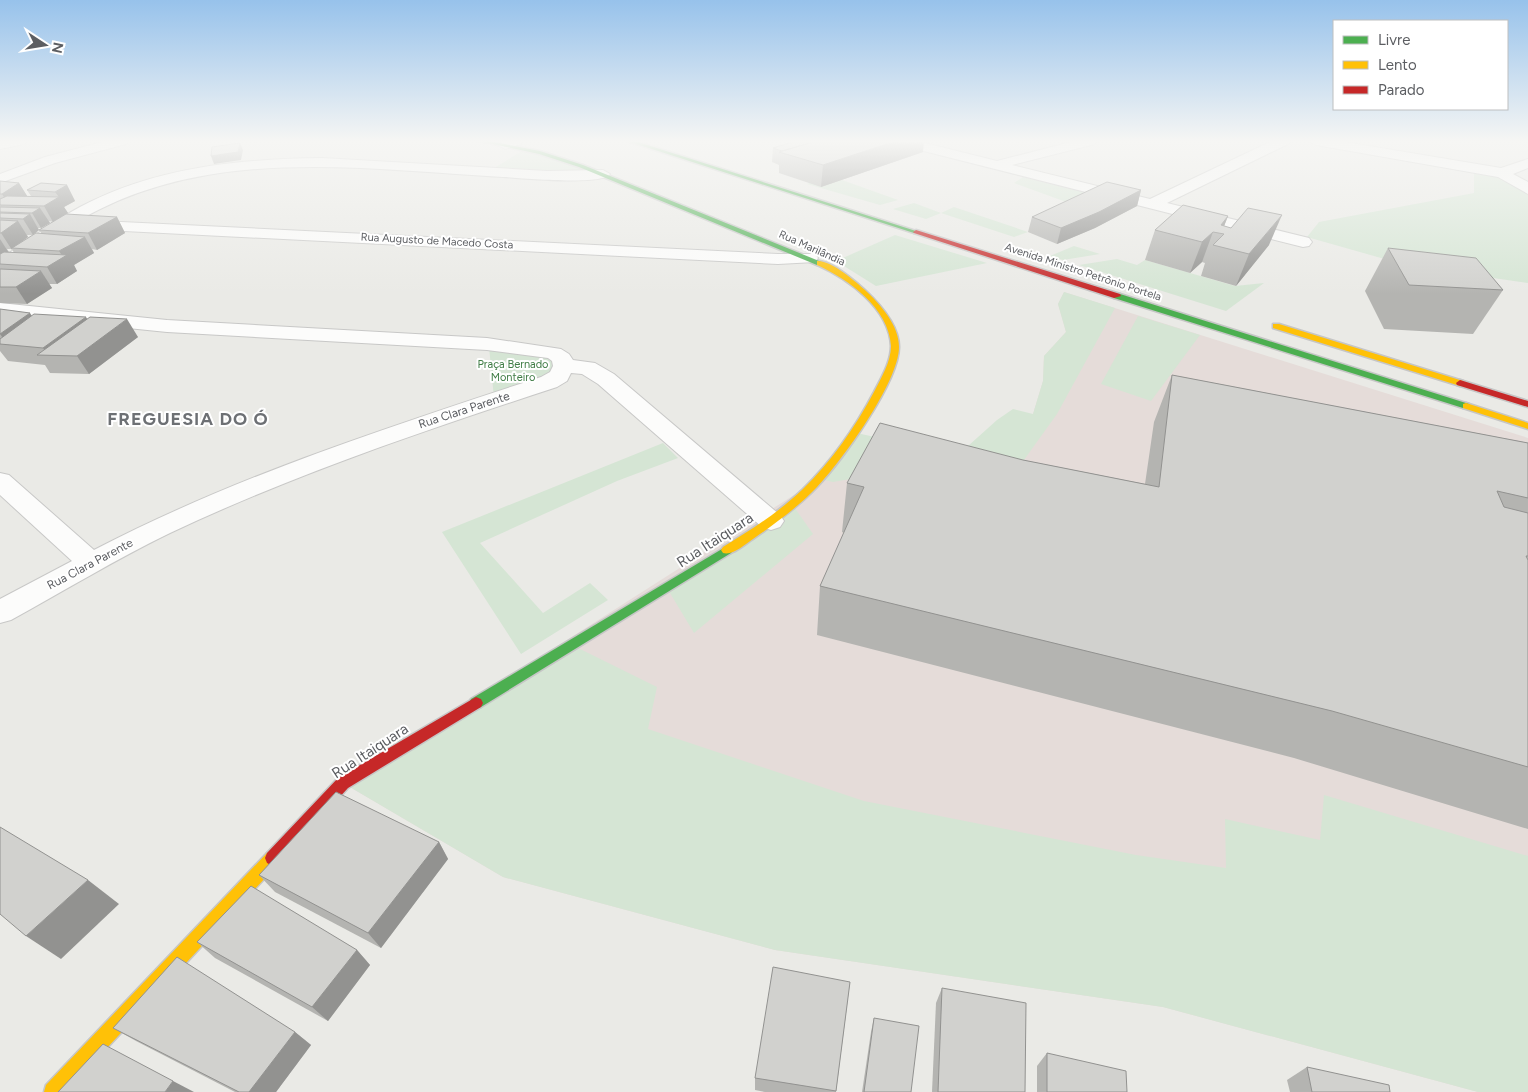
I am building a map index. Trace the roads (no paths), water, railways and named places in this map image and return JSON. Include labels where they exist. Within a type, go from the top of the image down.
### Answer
[{"type":"street","points":[[0,267],[66,222],[89,209],[130,192]]},
{"type":"street","name":"Rua Marilândia","points":[[647,192],[834,269],[852,281],[872,302],[890,327],[895,348],[889,373],[864,417],[815,483],[771,521]]},
{"type":"street","name":"Avenida Ministro Petrônio Portela","points":[[791,192],[1528,426]]},
{"type":"street","points":[[1109,192],[1303,242]]},
{"type":"street","points":[[1154,203],[1177,192]]},
{"type":"street","name":"Rua Augusto de Macedo Costa","points":[[66,222],[778,259],[809,258]]},
{"type":"street","points":[[0,309],[167,326],[487,344],[554,353],[562,358],[564,366],[587,368],[606,378],[771,521]]},
{"type":"street","points":[[1262,322],[1528,404]]},
{"type":"street","name":"Rua Clara Parente","points":[[0,612],[160,527],[243,491],[389,435],[549,382],[560,376],[564,366]]},
{"type":"street","points":[[0,481],[91,562]]},
{"type":"street","name":"Rua Itaiquara","points":[[53,1092],[343,783],[693,572],[771,521]]},
{"type":"district","name":"FREGUESIA DO Ó","points":[[188,419]]},
{"type":"park label","name":"Praça Bernado Monteiro","points":[[513,370]]}]
